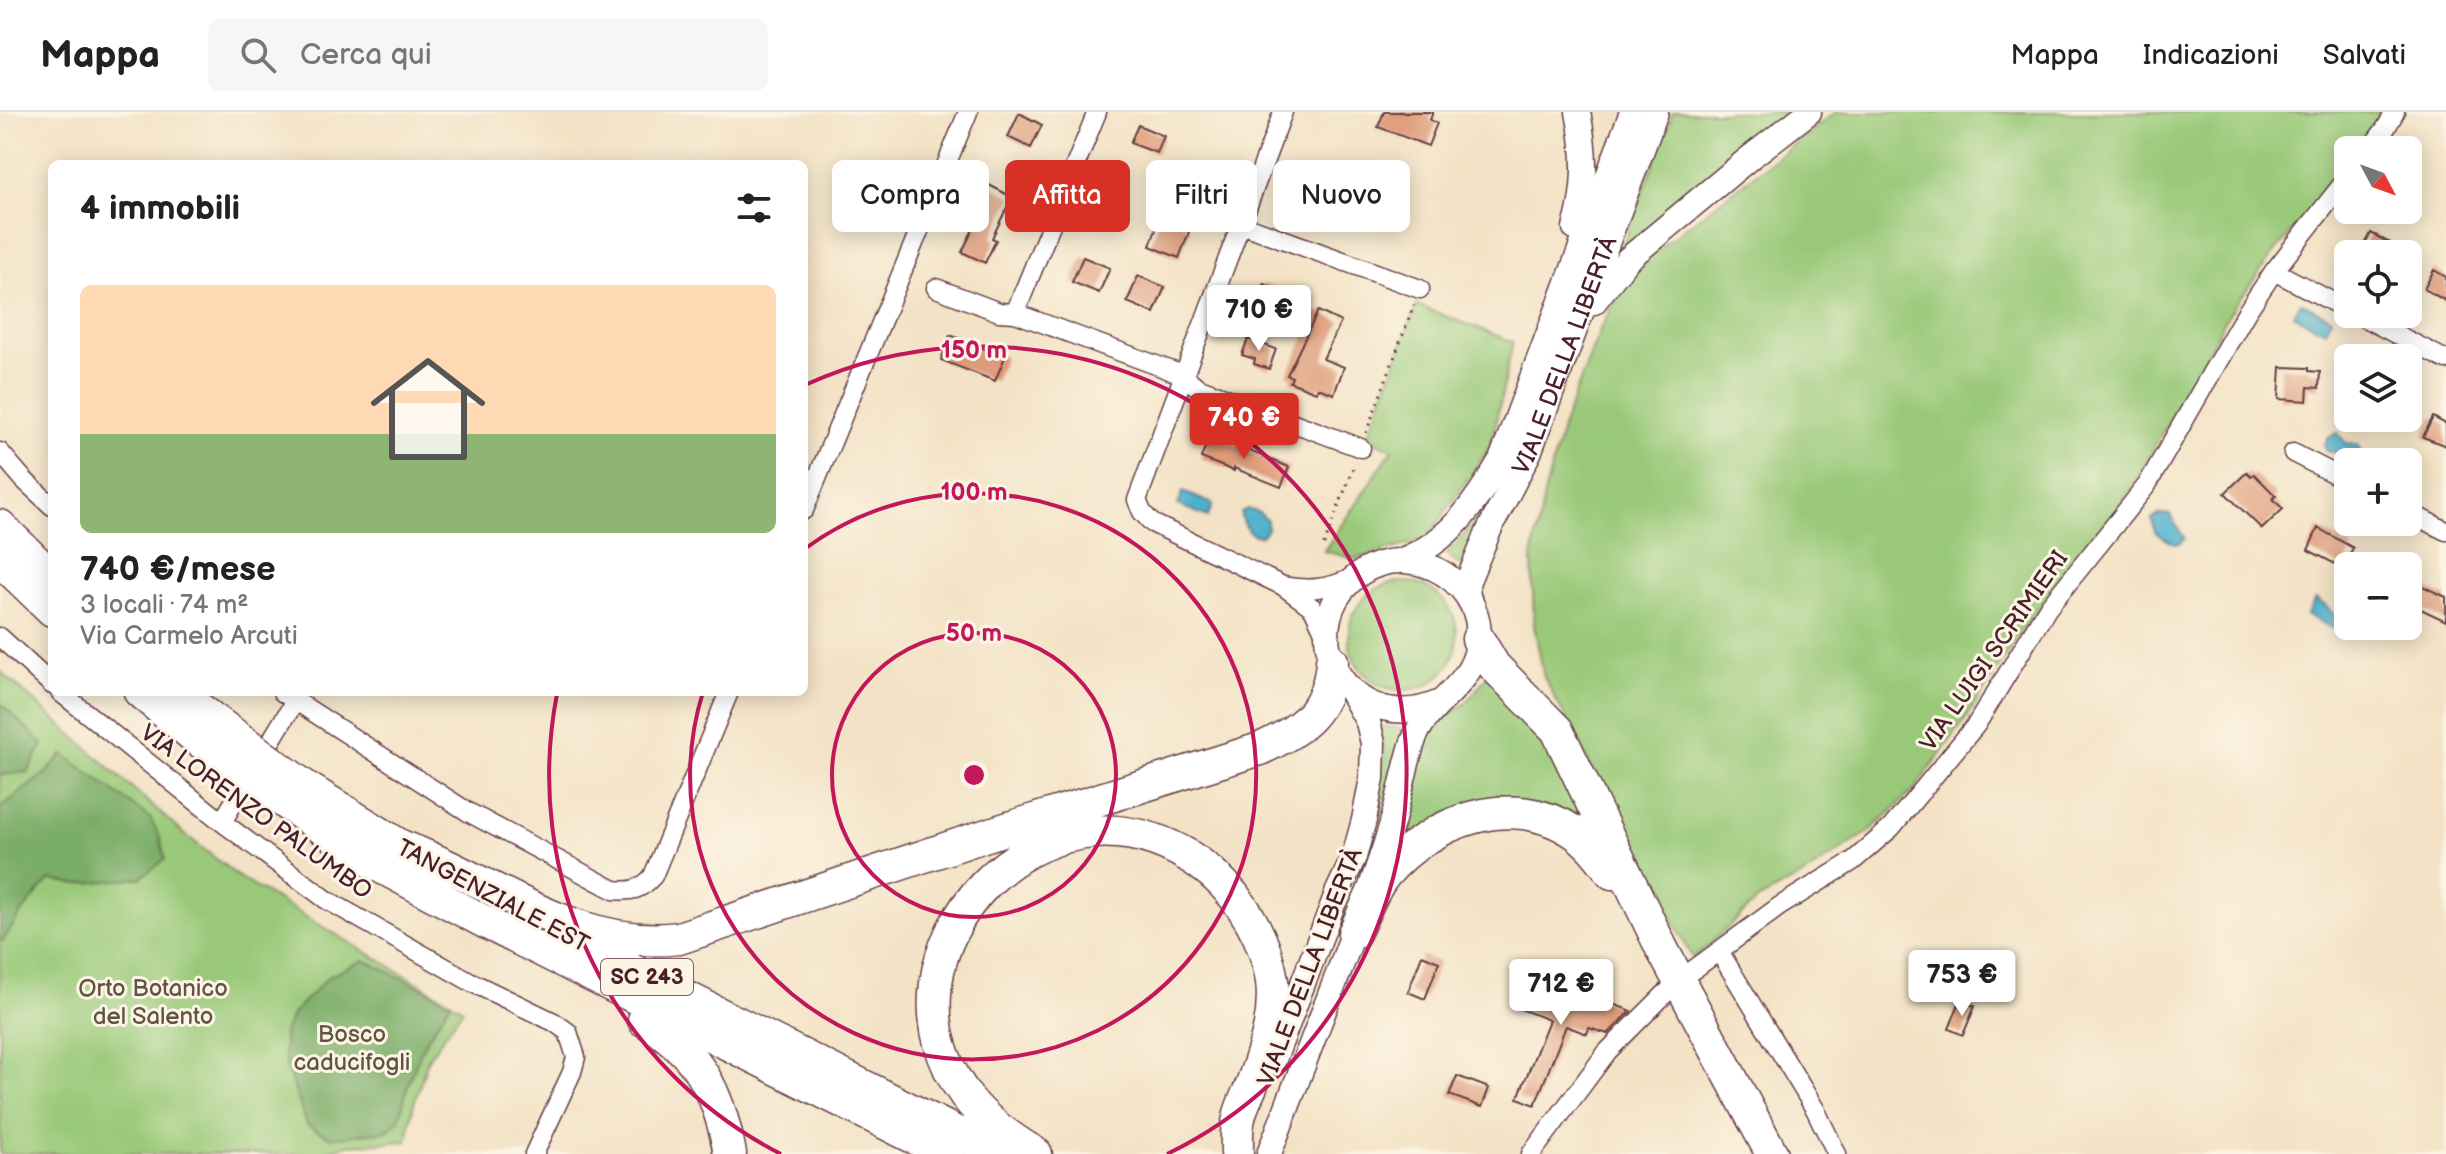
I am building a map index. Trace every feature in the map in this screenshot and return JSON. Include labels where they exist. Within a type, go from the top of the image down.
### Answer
[{"type":"highway","points":[[0,526],[48,573]]},
{"type":"highway","points":[[0,560],[48,606]]},
{"type":"highway","points":[[1478,639],[1494,666],[1557,730],[1662,949],[1772,1154]]},
{"type":"highway","points":[[395,844],[564,922],[593,932],[638,941],[679,938],[993,833],[1260,749],[1283,739],[1307,720],[1325,697],[1336,662]]},
{"type":"highway","name":"TANGENZIALE EST","points":[[147,696],[201,726],[297,796],[372,862],[947,1154]]},
{"type":"highway","name":"TANGENZIALE EST","points":[[181,696],[201,726]]},
{"type":"highway","name":"TANGENZIALE EST","points":[[297,796],[395,844],[532,919],[999,1154]]},
{"type":"highway","points":[[1354,933],[1384,876],[1405,853],[1431,834],[1459,820],[1489,814],[1523,813],[1549,820],[1574,832],[1595,851],[1662,949]]},
{"type":"highway","points":[[1036,1154],[991,1124],[966,1096],[947,1063],[936,1012],[937,979],[947,941],[967,905],[989,881],[1024,851],[1052,839],[1089,831],[1125,833],[1158,841],[1190,857],[1217,876],[1239,902],[1257,932],[1270,967],[1272,1009],[1269,1039],[1239,1117],[1238,1154]]},
{"type":"highway","points":[[485,922],[519,949],[669,1036],[695,1060],[712,1089],[724,1120],[730,1154]]},
{"type":"main road","points":[[1520,411],[1580,213],[1586,178],[1585,146],[1578,112]]},
{"type":"main road","name":"VIALE DELLA LIBERTÀ","points":[[1362,573],[1431,547],[1470,509],[1501,460],[1632,112]]},
{"type":"main road","name":"VIALE DELLA LIBERTÀ","points":[[1269,1154],[1391,829],[1421,722],[1465,678],[1473,663],[1478,639],[1467,583],[1529,453],[1656,112]]},
{"type":"main road","points":[[1566,357],[1602,289],[1628,259],[1809,112]]},
{"type":"main road","points":[[1402,560],[1440,569],[1468,597]]},
{"type":"main road","points":[[1362,573],[1344,589],[1331,613],[1336,662],[1365,701],[1386,709],[1408,711],[1440,702]]},
{"type":"main road","name":"VIALE DELLA LIBERTÀ","points":[[1238,1154],[1338,891],[1354,857],[1364,820],[1372,778],[1373,743],[1368,722],[1336,662]]},
{"type":"street","points":[[808,500],[968,112]]},
{"type":"street","points":[[1015,313],[1097,112]]},
{"type":"street","points":[[1257,181],[1283,112]]},
{"type":"street","points":[[2380,136],[2395,112]]},
{"type":"street","name":"VIA LUIGI SCRIMIERI","points":[[1693,970],[1780,906],[1853,861],[1882,836],[1976,725],[2047,609],[2147,485],[2246,313],[2274,271],[2334,195]]},
{"type":"street","points":[[1257,230],[1420,289]]},
{"type":"street","points":[[1238,232],[1137,500],[1152,523],[1283,586],[1313,608],[1336,662]]},
{"type":"street","points":[[2274,271],[2334,303]]},
{"type":"street","points":[[936,288],[999,312],[1015,313],[1183,375],[1197,387],[1361,448]]},
{"type":"street","points":[[2384,328],[2446,360]]},
{"type":"street","points":[[0,452],[48,502]]},
{"type":"street","points":[[2293,453],[2334,474]]},
{"type":"street","points":[[2422,519],[2446,531]]},
{"type":"street","points":[[1283,586],[1309,591],[1326,589],[1362,573]]},
{"type":"street","points":[[0,637],[48,681]]},
{"type":"street","name":"VIA LORENZO PALUMBO","points":[[65,696],[222,822],[327,900],[471,982],[554,1022],[568,1032],[576,1057],[572,1072],[534,1154]]},
{"type":"street","points":[[222,822],[288,696],[468,812],[614,890],[631,892],[645,885],[653,876],[727,696]]},
{"type":"street","points":[[1719,951],[1815,1109],[1837,1154]]},
{"type":"street","points":[[1531,1154],[1607,1052],[1667,992]]},
{"type":"path","points":[[1324,545],[1420,289]]},
{"type":"green space","points":[[1673,112],[1795,112],[1616,263]]},
{"type":"green space","points":[[1836,112],[2381,112],[2367,136],[2334,136],[2334,181],[2228,315],[2123,503],[2022,630],[1967,717],[1915,789],[1870,831],[1802,876],[1759,899],[1693,959],[1544,677],[1534,625],[1532,557],[1562,428],[1600,330],[1617,296],[1641,262]]},
{"type":"green space","points":[[1417,305],[1513,342],[1491,445],[1426,540],[1355,559],[1324,551],[1393,449],[1367,438]]},
{"type":"green space","points":[[1514,458],[1462,567],[1446,554],[1475,521]]},
{"type":"green space","points":[[1403,582],[1424,586],[1441,598],[1453,615],[1457,636],[1453,657],[1441,674],[1424,686],[1403,690],[1382,686],[1365,674],[1353,657],[1349,636],[1353,615],[1365,598],[1382,586]]},
{"type":"green space","name":"Orto Botanico del Salento","points":[[0,671],[182,832],[240,878],[463,1009],[429,1057],[413,1107],[407,1141],[347,1145],[321,1154],[0,1154]]},
{"type":"green space","points":[[1488,675],[1527,713],[1598,835],[1547,808],[1392,853],[1428,729],[1465,704]]},
{"type":"green space","points":[[0,703],[43,744],[28,772],[0,775]]},
{"type":"green space","points":[[1380,726],[1404,729],[1374,837],[1358,873]]},
{"type":"green space","points":[[63,754],[150,818],[160,837],[165,859],[140,878],[77,884],[49,880],[3,941],[0,940],[0,808],[47,772]]},
{"type":"green space","name":"Bosco caducifogli","points":[[364,960],[451,1002],[424,1044],[410,1078],[399,1120],[387,1131],[331,1138],[307,1125],[284,1059],[284,1032],[293,1013],[329,976]]},
{"type":"water","points":[[2301,302],[2331,318],[2325,331],[2294,315]]},
{"type":"water","points":[[2338,433],[2346,443],[2357,444],[2360,448],[2326,451],[2324,446],[2328,437]]},
{"type":"water","points":[[1183,492],[1213,504],[1208,517],[1178,505]]},
{"type":"water","points":[[1248,509],[1267,520],[1267,529],[1261,536],[1252,534],[1242,520],[1241,512]]},
{"type":"water","points":[[2160,514],[2170,515],[2184,538],[2180,543],[2174,544],[2155,532],[2152,519]]},
{"type":"water","points":[[2315,599],[2334,614],[2334,629],[2307,615]]},
{"type":"building","points":[[1384,112],[1433,112],[1430,120],[1437,123],[1428,146],[1378,127]]},
{"type":"building","points":[[1019,113],[1042,125],[1031,148],[1008,137]]},
{"type":"building","points":[[1138,125],[1164,136],[1157,153],[1130,143]]},
{"type":"building","points":[[989,185],[1005,193],[1005,211],[992,238],[996,240],[985,263],[962,252],[972,232],[989,232]]},
{"type":"building","points":[[1155,232],[1189,232],[1179,258],[1150,246]]},
{"type":"building","points":[[2371,233],[2384,240],[2367,240]]},
{"type":"building","points":[[1083,257],[1110,268],[1099,293],[1072,282]]},
{"type":"building","points":[[2434,270],[2446,277],[2446,301],[2424,289]]},
{"type":"building","points":[[1138,276],[1165,287],[1154,313],[1127,302]]},
{"type":"building","points":[[1264,284],[1294,296],[1286,320],[1256,309]]},
{"type":"building","points":[[1318,311],[1341,322],[1323,359],[1344,367],[1334,394],[1318,388],[1316,392],[1290,382],[1292,377],[1287,375]]},
{"type":"building","points":[[950,335],[1005,357],[995,381],[941,360]]},
{"type":"building","points":[[1248,339],[1276,349],[1269,369],[1254,364],[1255,359],[1242,355]]},
{"type":"building","points":[[2281,367],[2309,368],[2309,371],[2320,372],[2319,388],[2308,387],[2307,401],[2279,399]]},
{"type":"building","points":[[2433,417],[2446,424],[2446,446],[2423,437]]},
{"type":"building","points":[[1210,435],[1289,467],[1281,487],[1201,458]]},
{"type":"building","points":[[2247,472],[2251,476],[2254,474],[2276,496],[2273,499],[2283,509],[2262,529],[2225,493]]},
{"type":"building","points":[[2318,528],[2353,548],[2351,552],[2334,552],[2334,563],[2308,550]]},
{"type":"building","points":[[2422,586],[2446,597],[2446,621],[2422,610]]},
{"type":"building","points":[[1422,955],[1439,962],[1425,999],[1408,992]]},
{"type":"building","points":[[1524,979],[1582,1005],[1586,993],[1631,1011],[1608,1034],[1589,1028],[1587,1034],[1566,1026],[1535,1105],[1518,1098],[1549,1020],[1513,1006]]},
{"type":"building","points":[[1960,1001],[1975,1006],[1963,1035],[1949,1029]]},
{"type":"building","points":[[1457,1076],[1489,1088],[1482,1107],[1449,1095]]}]
